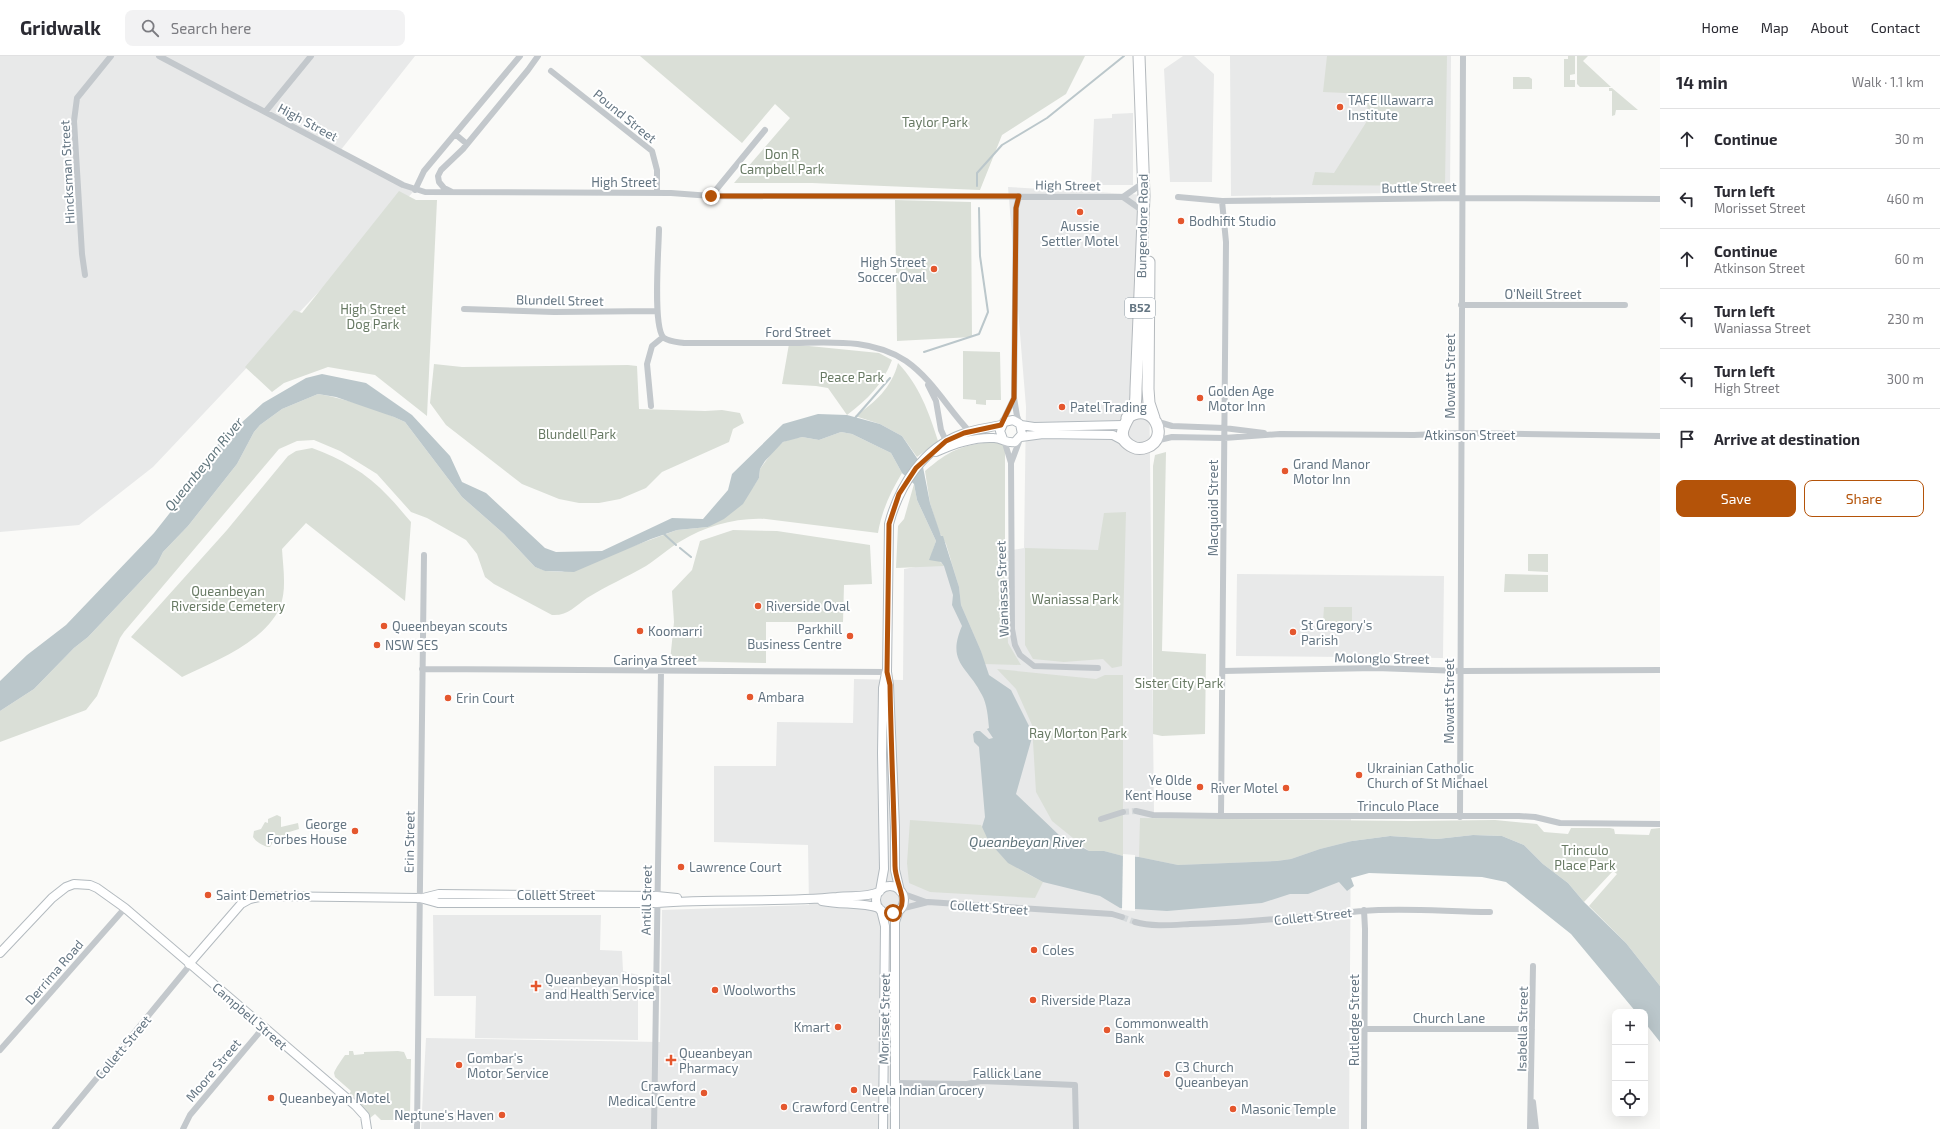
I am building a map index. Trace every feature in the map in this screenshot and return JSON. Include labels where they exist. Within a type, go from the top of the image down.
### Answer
[{"type":"highway","name":"Bungendore Road","points":[[1125,422],[1134,405],[1136,389],[1144,212],[1139,56]]},
{"type":"highway","name":"Bungendore Road","points":[[1146,56],[1150,196],[1148,389],[1149,403],[1155,419]]},
{"type":"highway","points":[[1155,419],[1145,413],[1138,413],[1125,422],[1124,438],[1127,443],[1136,448],[1142,449],[1148,447],[1155,441]]},
{"type":"highway","name":"B52","points":[[1155,419],[1159,430],[1155,441]]},
{"type":"street","name":"Hincksman Street","points":[[85,275],[82,254],[74,121],[77,98],[111,56]]},
{"type":"street","name":"High Street","points":[[159,56],[415,190],[455,192],[658,193],[711,196],[1123,197]]},
{"type":"street","points":[[266,111],[311,56]]},
{"type":"street","points":[[415,190],[422,174],[520,56]]},
{"type":"street","points":[[455,192],[443,187],[438,176],[443,166],[467,144],[538,56]]},
{"type":"street","name":"Mowatt Street","points":[[1460,817],[1462,56]]},
{"type":"street","name":"Pound Street","points":[[551,72],[652,151],[657,170],[658,193]]},
{"type":"street","points":[[711,196],[765,130]]},
{"type":"street","points":[[455,134],[467,144]]},
{"type":"street","points":[[1144,182],[1123,197],[1144,212]]},
{"type":"street","points":[[1019,196],[1016,208],[1014,398],[1017,416],[1023,430],[1020,438]]},
{"type":"street","name":"Buttle Street","points":[[1178,197],[1222,201],[1462,198],[1660,199]]},
{"type":"street","name":"Macquoid Street","points":[[1221,816],[1226,242],[1222,201]]},
{"type":"street","points":[[651,406],[647,364],[652,346],[663,337],[659,329],[657,311],[659,228]]},
{"type":"street","name":"O'Neill Street","points":[[1461,305],[1625,305]]},
{"type":"street","name":"Blundell Street","points":[[464,308],[554,312],[657,311]]},
{"type":"street","name":"Ford Street","points":[[663,337],[671,342],[684,343],[864,344],[880,348],[902,359],[924,379],[944,399],[969,431]]},
{"type":"street","name":"Ford Street","points":[[924,379],[936,401],[941,430],[946,441]]},
{"type":"street","points":[[1003,440],[1000,431],[1014,398]]},
{"type":"street","name":"Atkinson Street","points":[[1155,419],[1172,426],[1224,428],[1280,434]]},
{"type":"street","points":[[887,672],[884,682],[882,753],[884,869],[876,899],[880,909],[891,913],[899,909],[903,901],[895,874],[890,685],[887,672],[889,524],[893,508],[906,481],[916,468],[946,441],[969,431],[1002,424],[1011,420],[1033,427],[1125,422]]},
{"type":"street","name":"Atkinson Street","points":[[1155,441],[1172,437],[1224,438],[1280,434],[1414,435],[1461,433],[1660,436]]},
{"type":"street","points":[[928,456],[965,442],[987,438],[1003,440],[1011,443],[1020,438],[1043,434],[1113,435],[1127,443]]},
{"type":"street","name":"Waniassa Street","points":[[1011,463],[1020,438]]},
{"type":"street","name":"Waniassa Street","points":[[1003,440],[1011,463],[1012,629],[1015,645],[1020,655],[1034,666],[1098,668]]},
{"type":"street","points":[[946,441],[965,442]]},
{"type":"street","name":"Erin Street","points":[[417,1129],[424,555]]},
{"type":"street","name":"Molonglo Street","points":[[1223,671],[1376,668],[1460,671],[1660,670]]},
{"type":"street","name":"Carinya Street","points":[[422,669],[887,672]]},
{"type":"street","name":"Antill Street","points":[[654,1129],[661,671]]},
{"type":"street","points":[[882,753],[891,734]]},
{"type":"street","points":[[882,779],[889,786],[893,797]]},
{"type":"street","name":"Trinculo Place","points":[[1136,811],[1153,815],[1221,816],[1519,816],[1535,817],[1560,823],[1660,824]]},
{"type":"street","points":[[1101,819],[1123,812]]},
{"type":"street","name":"Campbell Street","points":[[0,953],[52,898],[66,887],[82,883],[97,888],[125,908],[362,1112],[366,1120],[367,1129]]},
{"type":"street","points":[[879,891],[888,886],[896,888],[901,892]]},
{"type":"street","name":"Collett Street","points":[[55,1129],[237,908],[246,901],[255,898],[420,898],[438,902],[816,900],[838,897],[867,896],[879,891]]},
{"type":"street","name":"Collett Street","points":[[901,892],[928,902],[1110,914],[1122,917]]},
{"type":"street","name":"Collett Street","points":[[816,900],[838,904],[864,904],[880,909]]},
{"type":"street","name":"Collett Street","points":[[899,909],[928,902]]},
{"type":"street","name":"Derrima Road","points":[[0,1050],[125,908]]},
{"type":"street","name":"Morisset Street","points":[[880,909],[885,926],[883,1129]]},
{"type":"street","name":"Morisset Street","points":[[895,1129],[895,922],[899,909]]},
{"type":"street","name":"Collett Street","points":[[1135,922],[1146,924],[1208,924],[1295,918],[1364,910],[1460,910],[1490,912]]},
{"type":"street","name":"Rutledge Street","points":[[1364,910],[1364,1129]]},
{"type":"street","name":"Isabella Street","points":[[1530,1129],[1532,1093],[1533,966]]},
{"type":"street","name":"Moore Street","points":[[183,1129],[190,1115],[263,1028]]},
{"type":"street","name":"Church Lane","points":[[1365,1029],[1532,1029]]},
{"type":"street","name":"Fallick Lane","points":[[895,1082],[967,1084],[981,1081],[1075,1085],[1076,1129]]},
{"type":"street","name":"Isabella Street","points":[[1532,1093],[1536,1129]]},
{"type":"shaded area","points":[[0,56],[415,56],[340,151],[415,190],[153,467],[79,525],[0,532]]},
{"type":"shaded area","points":[[1183,56],[1194,56],[1214,74],[1212,182],[1170,182],[1164,69]]},
{"type":"shaded area","name":"TAFE Illawarra Institute","points":[[1230,56],[1451,56],[1450,192],[1231,196]]},
{"type":"shaded area","points":[[1133,113],[1133,185],[1091,185],[1094,119],[1112,118],[1112,114]]},
{"type":"shaded area","points":[[1008,187],[1147,195],[1154,813],[1351,814],[1349,1129],[421,1129],[426,1038],[660,1042],[662,910],[809,905],[808,845],[714,842],[714,766],[776,766],[777,722],[853,723],[854,679],[903,680],[904,569],[1024,548],[1026,407]]},
{"type":"shaded area","points":[[1237,574],[1444,576],[1443,658],[1236,656]]},
{"type":"shaded area","name":"Queanbeyan Hospital and Health Service","points":[[433,915],[601,915],[600,950],[622,951],[623,971],[638,975],[638,1040],[475,1038],[476,996],[434,996]]},
{"type":"green space","name":"Taylor Park","points":[[640,56],[1085,56],[1066,94],[1002,135],[980,190],[812,183],[734,183],[790,118],[775,104],[742,143]]},
{"type":"green space","points":[[1327,56],[1447,56],[1445,186],[1312,185],[1315,172],[1334,173],[1367,121],[1368,94],[1323,92]]},
{"type":"green space","points":[[1568,56],[1575,56],[1575,74],[1570,75],[1570,80],[1575,80],[1575,87],[1564,87],[1564,59],[1568,59]]},
{"type":"green space","points":[[1577,56],[1588,56],[1583,61],[1611,87],[1580,87],[1577,84]]},
{"type":"green space","points":[[1513,77],[1529,77],[1532,79],[1532,89],[1513,89]]},
{"type":"green space","points":[[1609,88],[1612,88],[1638,110],[1616,110],[1615,115],[1612,116],[1612,91],[1609,91]]},
{"type":"green space","name":"High Street Dog Park","points":[[399,191],[416,200],[437,200],[427,416],[375,375],[328,367],[284,383],[272,392],[245,367],[294,310],[302,313]]},
{"type":"green space","name":"High Street Soccer Oval","points":[[895,200],[971,202],[972,337],[897,341]]},
{"type":"green space","name":"Peace Park","points":[[789,344],[879,353],[892,360],[879,384],[862,403],[847,415],[828,388],[782,384]]},
{"type":"green space","points":[[963,351],[1000,352],[1001,400],[986,400],[986,405],[976,404],[976,400],[963,399]]},
{"type":"green space","points":[[898,363],[918,390],[938,441],[917,457],[902,436],[880,424],[855,416],[882,394],[892,380]]},
{"type":"green space","name":"Blundell Park","points":[[434,364],[462,367],[637,366],[639,409],[705,411],[722,410],[740,413],[744,423],[733,429],[729,442],[662,472],[646,488],[620,499],[599,503],[579,503],[559,499],[522,484],[446,425],[430,403]]},
{"type":"green space","points":[[318,394],[362,405],[405,422],[462,497],[504,534],[535,567],[546,571],[562,572],[677,530],[708,527],[753,487],[759,478],[760,469],[773,451],[783,442],[791,439],[802,437],[819,440],[841,432],[852,434],[891,453],[902,473],[887,502],[878,533],[766,519],[744,519],[733,521],[711,527],[690,536],[646,566],[587,598],[567,612],[552,615],[494,584],[485,577],[477,554],[466,540],[427,518],[411,512],[377,474],[340,451],[314,440],[297,441],[279,449],[124,632],[120,638],[97,696],[86,710],[0,742],[0,711],[34,689],[74,648],[88,637],[157,564],[163,552],[188,526],[237,464],[254,432],[260,425],[282,409]]},
{"type":"green space","points":[[991,442],[1005,443],[1005,591],[1008,643],[1021,665],[984,664],[981,651],[961,605],[959,587],[946,544],[939,532],[930,503],[925,471],[941,458],[955,450],[971,445]]},
{"type":"green space","name":"Queanbeyan Riverside Cemetery","points":[[312,448],[333,456],[362,473],[394,502],[411,522],[405,601],[306,523],[282,549],[284,578],[283,593],[280,607],[273,619],[263,631],[237,650],[182,677],[131,637],[227,530],[288,456],[296,451]]},
{"type":"green space","name":"Sister City Park","points":[[1166,452],[1162,651],[1206,654],[1205,734],[1162,736],[1153,734],[1153,466],[1155,455]]},
{"type":"green space","points":[[914,484],[917,500],[936,541],[932,553],[944,566],[896,568],[898,526],[904,519]]},
{"type":"green space","name":"Waniassa Park","points":[[1126,512],[1122,666],[1112,668],[1103,659],[1064,662],[1033,659],[1025,645],[1025,548],[1098,550],[1104,513]]},
{"type":"green space","name":"Riverside Oval","points":[[733,530],[777,531],[870,545],[872,584],[844,585],[843,622],[766,622],[766,663],[670,661],[674,622],[672,591],[692,570],[700,541]]},
{"type":"green space","points":[[1528,554],[1548,554],[1548,572],[1528,571]]},
{"type":"green space","points":[[1505,574],[1548,575],[1548,592],[1504,592]]},
{"type":"green space","points":[[1324,607],[1352,607],[1352,622],[1323,622]]},
{"type":"green space","name":"Ray Morton Park","points":[[997,669],[1096,679],[1105,675],[1123,675],[1123,856],[1104,851],[1089,851],[1052,821],[1036,792],[1032,725],[1016,689]]},
{"type":"green space","points":[[277,815],[281,817],[281,827],[298,823],[299,829],[286,833],[282,840],[285,841],[283,842],[271,835],[274,840],[270,847],[256,841],[253,837],[254,831],[261,829],[265,822],[268,823],[268,819]]},
{"type":"green space","name":"Trinculo Place Park","points":[[1140,818],[1410,821],[1495,820],[1537,824],[1544,832],[1568,834],[1571,828],[1610,828],[1614,829],[1615,834],[1649,835],[1651,829],[1660,828],[1660,986],[1626,943],[1589,906],[1617,874],[1613,871],[1584,902],[1568,883],[1543,864],[1524,845],[1502,836],[1473,835],[1437,839],[1390,836],[1352,841],[1320,849],[1291,859],[1277,861],[1178,865],[1139,857]]},
{"type":"green space","points":[[910,820],[981,825],[993,846],[1006,860],[1022,871],[1043,882],[1035,898],[930,892],[909,883],[907,863]]},
{"type":"green space","points":[[349,1051],[353,1051],[354,1055],[364,1054],[364,1052],[398,1051],[404,1052],[407,1059],[411,1059],[410,1115],[406,1120],[381,1120],[375,1114],[370,1118],[364,1118],[360,1105],[361,1103],[348,1097],[351,1091],[335,1077],[334,1073],[345,1055],[349,1055]]},
{"type":"water","name":"Queanbeyan River","points":[[322,374],[366,383],[412,415],[450,456],[462,482],[486,493],[545,548],[556,552],[602,551],[672,518],[703,519],[728,490],[732,474],[783,424],[818,414],[847,415],[880,424],[902,436],[923,467],[930,503],[941,536],[943,536],[959,587],[961,605],[981,651],[989,675],[1011,690],[1033,734],[1016,794],[1059,835],[1089,851],[1104,851],[1123,856],[1139,857],[1178,865],[1277,861],[1291,859],[1320,849],[1352,841],[1390,836],[1437,839],[1473,835],[1502,836],[1524,845],[1543,864],[1568,883],[1584,902],[1626,943],[1660,986],[1660,1042],[1648,1027],[1648,1009],[1634,1009],[1571,934],[1506,882],[1482,877],[1369,873],[1351,878],[1354,886],[1347,891],[1339,882],[1308,894],[1290,894],[1262,903],[1167,911],[1120,908],[1100,896],[1043,882],[1008,863],[989,842],[982,827],[985,817],[979,747],[974,742],[973,734],[976,731],[980,731],[989,739],[993,738],[987,729],[989,728],[984,699],[961,664],[958,656],[956,648],[962,626],[952,605],[953,595],[944,566],[941,562],[929,560],[936,541],[917,500],[914,484],[902,473],[891,453],[852,434],[841,432],[819,440],[802,437],[783,442],[765,461],[760,469],[759,478],[743,504],[724,519],[708,527],[677,530],[651,539],[574,572],[545,571],[535,567],[504,534],[462,497],[405,422],[336,397],[318,394],[282,409],[260,425],[254,432],[237,464],[188,526],[163,552],[157,564],[88,637],[74,648],[34,689],[0,711],[0,681],[27,655],[66,625],[154,533],[206,467],[218,444],[263,403],[306,378]]},
{"type":"pier","points":[[1123,854],[1135,855],[1135,911],[1122,910]]},
{"type":"waterway","points":[[977,186],[977,173],[1002,145],[1047,118],[1124,56]]},
{"type":"waterway","points":[[924,352],[979,334],[988,312],[980,256],[979,208]]},
{"type":"waterway","points":[[855,418],[890,378]]},
{"type":"waterway","points":[[664,534],[676,545]]},
{"type":"waterway","points":[[680,548],[691,557]]},
{"type":"tunnel","points":[[1123,812],[1136,811]]},
{"type":"tunnel","points":[[1122,917],[1135,922]]},
{"type":"place","name":"TAFE Illawarra Institute","points":[[1340,107]]},
{"type":"place","name":"Aussie Settler Motel","points":[[1080,212]]},
{"type":"place","name":"Bodhifit Studio","points":[[1181,221]]},
{"type":"place","name":"High Street Soccer Oval","points":[[934,269]]},
{"type":"place","name":"Golden Age Motor Inn","points":[[1200,398]]},
{"type":"place","name":"Patel Trading","points":[[1062,407]]},
{"type":"place","name":"Grand Manor Motor Inn","points":[[1285,471]]},
{"type":"place","name":"Riverside Oval","points":[[758,606]]},
{"type":"place","name":"Queenbeyan scouts","points":[[384,626]]},
{"type":"place","name":"Koomarri","points":[[640,631]]},
{"type":"place","name":"St Gregory's Parish","points":[[1293,632]]},
{"type":"place","name":"Parkhill Business Centre","points":[[850,636]]},
{"type":"place","name":"NSW SES","points":[[377,645]]},
{"type":"place","name":"Ambara","points":[[750,697]]},
{"type":"place","name":"Erin Court","points":[[448,698]]},
{"type":"place","name":"Ukrainian Catholic Church of St Michael","points":[[1359,775]]},
{"type":"place","name":"Ye Olde Kent House","points":[[1200,787]]},
{"type":"place","name":"River Motel","points":[[1286,788]]},
{"type":"place","name":"George Forbes House","points":[[355,831]]},
{"type":"place","name":"Lawrence Court","points":[[681,867]]},
{"type":"place","name":"Saint Demetrios","points":[[208,895]]},
{"type":"place","name":"Coles","points":[[1034,950]]},
{"type":"place","name":"Queanbeyan Hospital and Health Service","points":[[536,986]]},
{"type":"place","name":"Woolworths","points":[[715,990]]},
{"type":"place","name":"Riverside Plaza","points":[[1033,1000]]},
{"type":"place","name":"Kmart","points":[[838,1027]]},
{"type":"place","name":"Commonwealth Bank","points":[[1107,1030]]},
{"type":"place","name":"Queanbeyan Pharmacy","points":[[671,1060]]},
{"type":"place","name":"Gombar's Motor Service","points":[[459,1065]]},
{"type":"place","name":"C3 Church Queanbeyan","points":[[1167,1074]]},
{"type":"place","name":"Neela Indian Grocery","points":[[854,1090]]},
{"type":"place","name":"Crawford Medical Centre","points":[[704,1093]]},
{"type":"place","name":"Queanbeyan Motel","points":[[271,1098]]},
{"type":"place","name":"Crawford Centre","points":[[784,1107]]},
{"type":"place","name":"Masonic Temple","points":[[1233,1109]]},
{"type":"place","name":"Neptune's Haven","points":[[502,1115]]},
{"type":"route","points":[[711,196],[1019,196],[1016,208],[1014,398],[1001,425],[974,430],[954,437],[941,444],[918,465],[906,481],[899,494],[893,508],[889,524],[887,672],[890,685],[895,827],[895,874],[903,899],[900,909],[893,913]]},
{"type":"park label","name":"Don R Campbell Park","points":[[782,162]]}]
